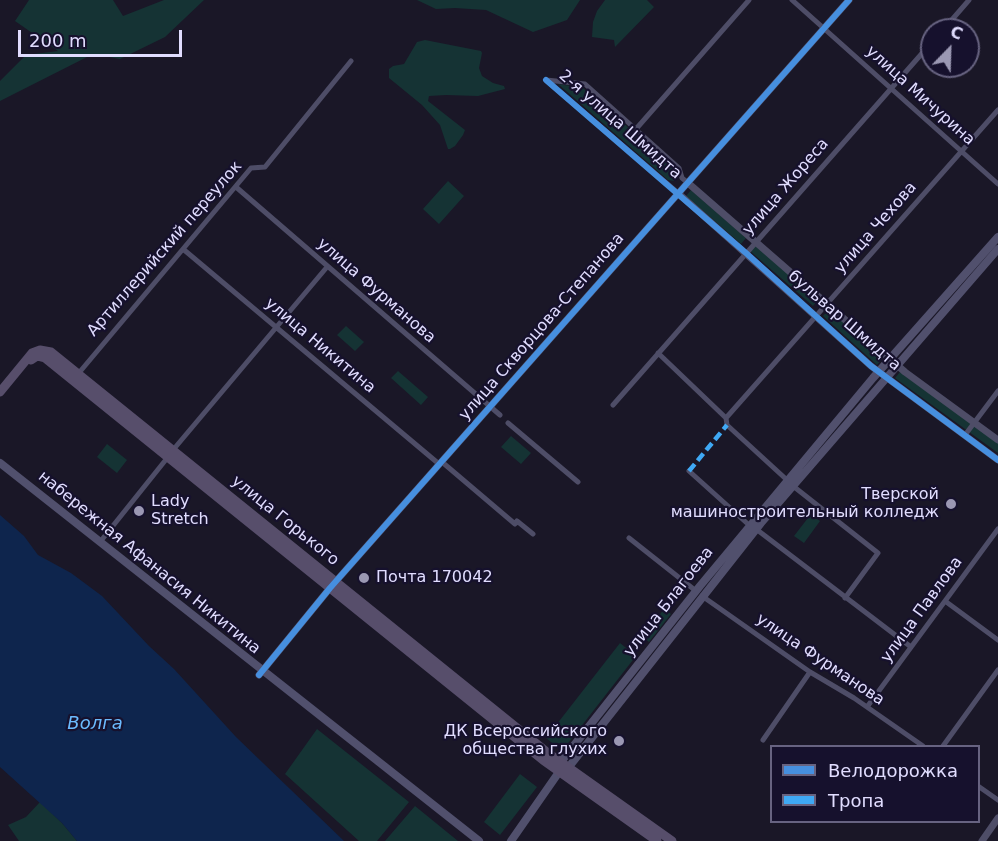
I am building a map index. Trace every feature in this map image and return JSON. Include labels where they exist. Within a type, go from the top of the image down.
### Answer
[{"type":"main road","name":"улица Благоева","points":[[511,841],[562,768],[752,527],[998,237]]},
{"type":"main road","name":"улица Благоева","points":[[894,362],[998,249]]},
{"type":"main road","name":"улица Горького","points":[[0,392],[30,355],[38,350],[51,352],[75,377]]},
{"type":"main road","name":"улица Горького","points":[[0,399],[32,358],[39,356],[45,358],[75,377],[562,768],[657,841]]},
{"type":"main road","name":"набережная Афанасия Никитина","points":[[0,463],[260,673],[479,841]]},
{"type":"main road","name":"набережная Афанасия Никитина","points":[[0,469],[471,841]]},
{"type":"main road","name":"улица Горького","points":[[562,768],[672,841]]},
{"type":"street","points":[[636,129],[749,0]]},
{"type":"street","name":"улица Мичурина","points":[[792,0],[998,184]]},
{"type":"street","name":"улица Скворцова-Степанова","points":[[260,673],[333,585],[849,0]]},
{"type":"street","points":[[953,18],[969,0]]},
{"type":"street","name":"улица Жореса","points":[[613,405],[920,55]]},
{"type":"street","name":"Артиллерийский переулок","points":[[75,377],[251,168],[265,168],[351,61]]},
{"type":"street","name":"2-я улица Шмидта","points":[[678,194],[546,80],[585,84],[679,168],[682,178],[688,183]]},
{"type":"street","name":"улица Чехова","points":[[726,418],[998,110]]},
{"type":"street","name":"бульвар Шмидта","points":[[688,183],[894,362],[998,440]]},
{"type":"street","name":"улица Фурманова","points":[[236,187],[500,415]]},
{"type":"street","name":"бульвар Шмидта","points":[[678,194],[883,375],[998,460]]},
{"type":"street","name":"улица Никитина","points":[[183,249],[515,524],[518,521],[533,534]]},
{"type":"street","points":[[99,542],[327,267]]},
{"type":"street","points":[[658,353],[726,418],[727,424],[790,483],[878,553],[845,598]]},
{"type":"street","points":[[965,435],[998,391]]},
{"type":"street","points":[[508,423],[578,482]]},
{"type":"street","points":[[688,471],[752,527],[911,647]]},
{"type":"street","name":"улица Павлова","points":[[867,707],[998,529]]},
{"type":"street","name":"улица Фурманова","points":[[629,538],[699,594],[810,672],[867,707],[920,745]]},
{"type":"street","points":[[945,601],[998,640]]},
{"type":"street","points":[[944,745],[998,670]]},
{"type":"street","points":[[763,740],[810,672]]},
{"type":"street","points":[[980,787],[998,800]]},
{"type":"street","points":[[982,841],[998,818]]},
{"type":"green space","points":[[29,0],[113,0],[123,16],[164,0],[204,0],[165,37],[120,59],[93,54],[0,101],[0,81],[26,55],[58,51],[15,21]]},
{"type":"green space","points":[[417,0],[580,0],[567,20],[533,32],[486,10],[436,9]]},
{"type":"green space","points":[[605,0],[647,0],[654,7],[615,47],[614,40],[592,37],[593,22]]},
{"type":"green space","points":[[425,40],[481,51],[479,68],[482,76],[493,83],[504,86],[505,89],[478,96],[429,96],[428,101],[465,130],[455,146],[450,149],[448,149],[440,125],[422,105],[389,78],[389,69],[404,64],[417,42]]},
{"type":"green space","points":[[558,84],[583,88],[676,169],[678,176],[674,181],[668,180]]},
{"type":"green space","points":[[448,181],[464,196],[439,224],[423,209]]},
{"type":"green space","points":[[691,190],[746,238],[741,244],[686,196]]},
{"type":"green space","points":[[755,245],[818,300],[813,306],[750,251]]},
{"type":"green space","points":[[829,309],[883,358],[877,365],[823,316]]},
{"type":"green space","points":[[346,326],[364,342],[355,351],[337,335]]},
{"type":"green space","points":[[398,371],[428,397],[421,405],[391,378]]},
{"type":"green space","points":[[900,372],[998,443],[998,453],[895,378]]},
{"type":"green space","points":[[511,436],[531,453],[521,464],[501,447]]},
{"type":"green space","points":[[107,444],[127,460],[117,473],[97,457]]},
{"type":"green space","points":[[811,514],[820,521],[804,543],[794,536]]},
{"type":"green space","points":[[664,609],[671,614],[649,642],[643,637]]},
{"type":"green space","points":[[620,643],[636,656],[562,751],[546,738]]},
{"type":"green space","points":[[317,729],[409,802],[377,841],[359,841],[285,774]]},
{"type":"green space","points":[[520,774],[537,787],[500,835],[484,822]]},
{"type":"green space","points":[[40,802],[77,841],[19,841],[8,825],[26,817]]},
{"type":"green space","points":[[415,806],[458,841],[385,841]]},
{"type":"water","name":"Волга","points":[[0,515],[24,536],[38,555],[71,573],[102,596],[174,669],[236,737],[344,841],[77,841],[62,823],[0,767]]},
{"type":"marked path","points":[[689,471],[727,425]]},
{"type":"cycle path","points":[[259,675],[330,588],[849,0]]},
{"type":"cycle path","points":[[546,80],[746,253],[871,366],[998,460]]},
{"type":"place","name":"Тверской машиностроительный колледж","points":[[951,504]]},
{"type":"place","name":"Lady Stretch","points":[[139,511]]},
{"type":"place","name":"Почта 170042","points":[[364,578]]},
{"type":"place","name":"ДК Всероссийского общества глухих","points":[[619,741]]}]
